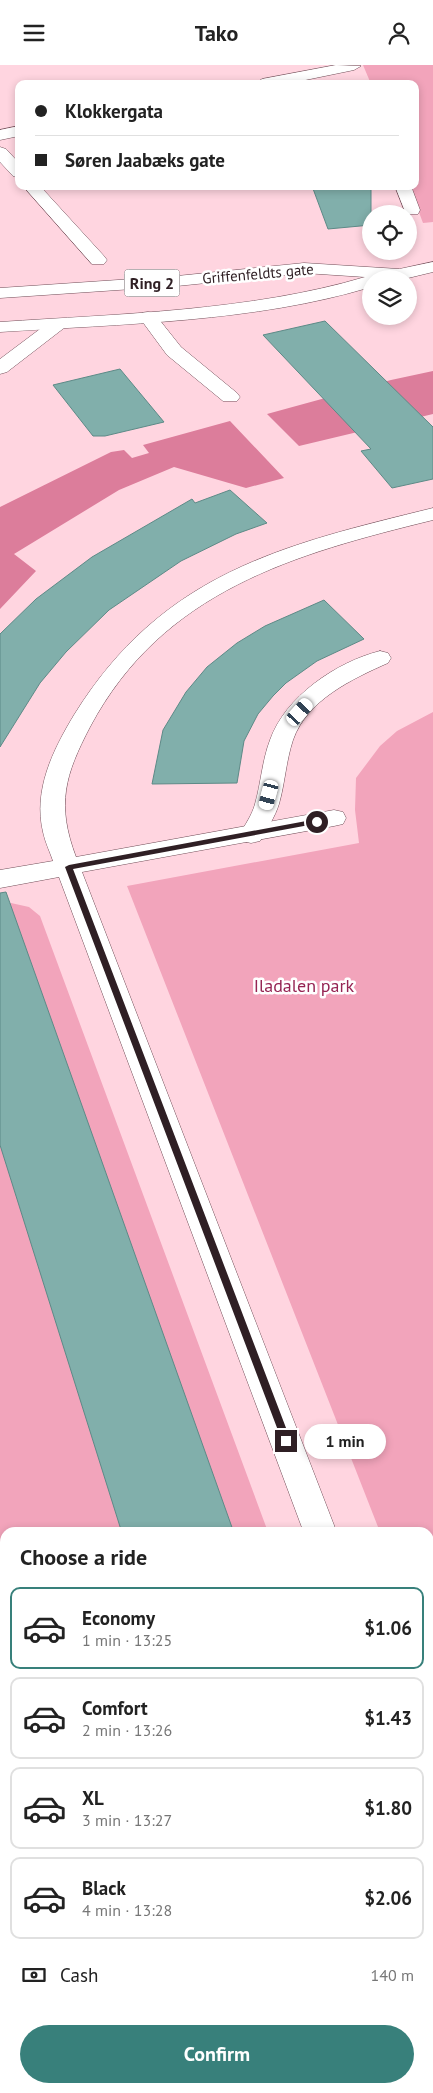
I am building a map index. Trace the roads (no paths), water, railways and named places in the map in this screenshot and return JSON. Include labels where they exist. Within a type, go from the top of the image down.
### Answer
[{"type":"street","points":[[281,80],[354,65],[360,80]]},
{"type":"street","points":[[0,135],[15,132]]},
{"type":"street","points":[[0,152],[15,169]]},
{"type":"street","points":[[35,190],[98,260]]},
{"type":"street","points":[[404,190],[410,205]]},
{"type":"street","name":"Griffenfeldts gate","points":[[414,270],[433,267]]},
{"type":"street","name":"Griffenfeldts gate","points":[[0,293],[120,286],[304,268],[362,271]]},
{"type":"street","name":"Griffenfeldts gate","points":[[0,327],[148,317],[325,295],[362,284]]},
{"type":"street","points":[[148,317],[174,351],[230,397]]},
{"type":"street","points":[[0,367],[58,324]]},
{"type":"street","points":[[319,1527],[55,833],[52,805],[58,775],[67,749],[92,702],[126,660],[171,618],[211,590],[299,550],[433,514]]},
{"type":"street","points":[[252,835],[266,807],[279,751],[290,723],[311,700],[335,680],[380,658]]},
{"type":"street","points":[[0,879],[252,835],[334,818]]},
{"type":"park label","name":"Iladalen park","points":[[304,986]]}]
